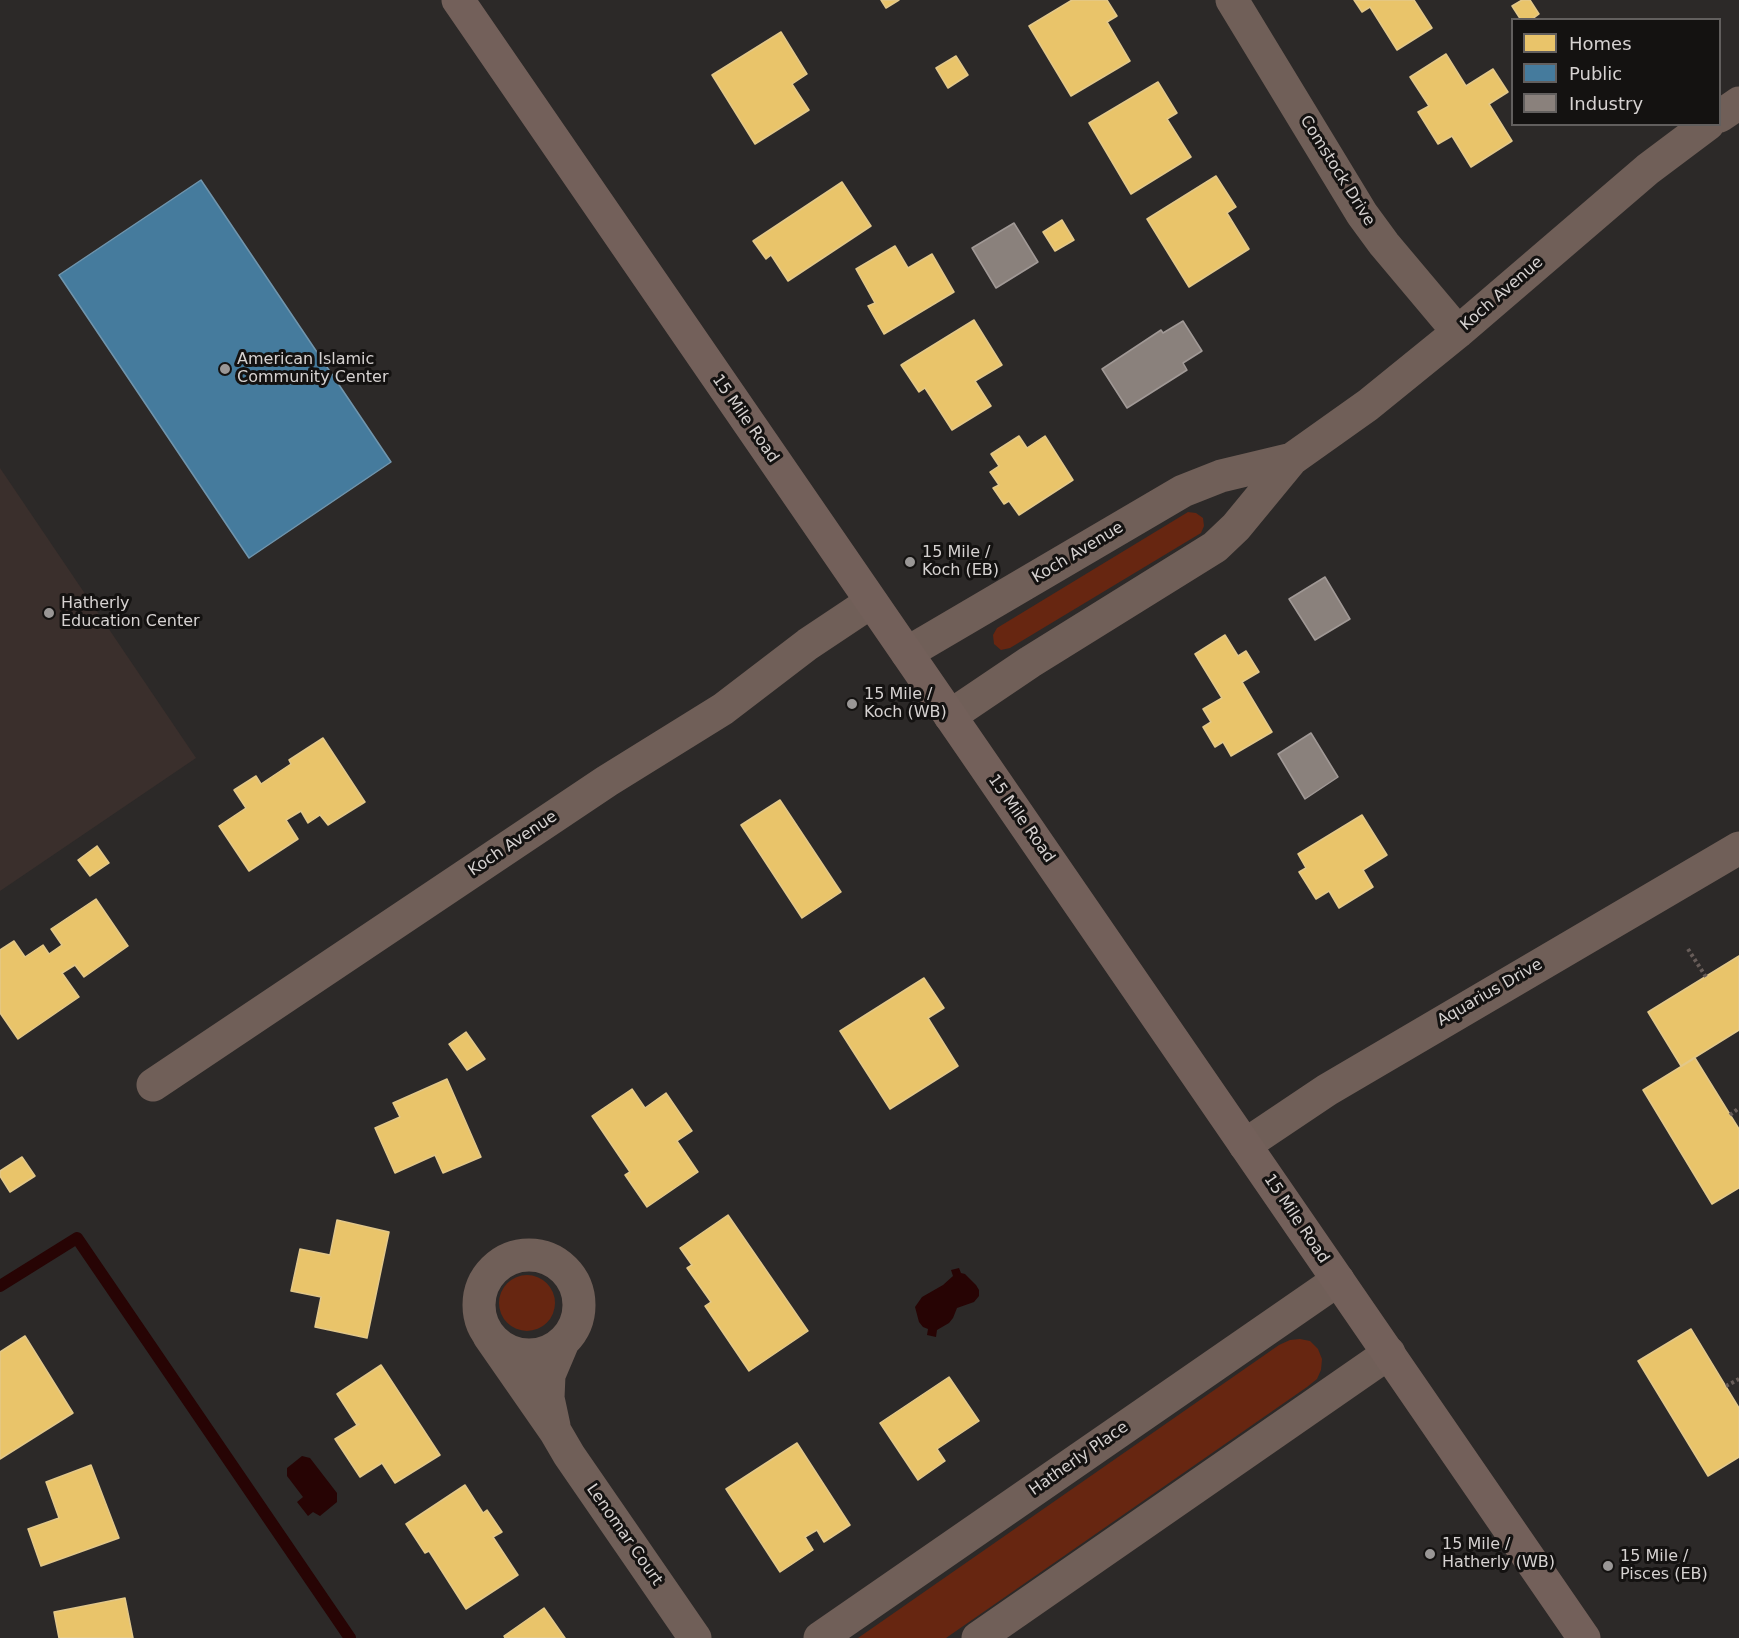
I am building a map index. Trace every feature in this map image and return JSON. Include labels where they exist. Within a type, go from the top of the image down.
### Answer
[{"type":"main road","name":"15 Mile Road","points":[[458,0],[1584,1638]]},
{"type":"street","name":"Comstock Drive","points":[[1232,0],[1362,214],[1384,244],[1458,332]]},
{"type":"street","points":[[1721,115],[1739,103]]},
{"type":"street","name":"Koch Avenue","points":[[950,716],[1030,662],[1215,547],[1236,527],[1292,459],[1368,405],[1458,332],[1648,169],[1705,126]]},
{"type":"street","name":"Koch Avenue","points":[[907,654],[1183,491],[1221,476],[1292,459]]},
{"type":"street","name":"Koch Avenue","points":[[153,1085],[607,781],[723,709],[808,644],[871,602]]},
{"type":"street","name":"Aquarius Drive","points":[[1245,1145],[1327,1090],[1739,848]]},
{"type":"street","name":"Lenomar Court","points":[[555,1431],[548,1398],[549,1374],[563,1341],[574,1328],[579,1313],[579,1296],[573,1280],[563,1267],[548,1258],[533,1254],[516,1256],[501,1263],[489,1274],[482,1289],[479,1305],[482,1321],[489,1336],[695,1638]]},
{"type":"street","name":"Hatherly Place","points":[[820,1638],[1338,1280]]},
{"type":"street","points":[[489,1336],[502,1347],[517,1354],[550,1351],[563,1341]]},
{"type":"street","points":[[978,1638],[1389,1353]]},
{"type":"path","points":[[1688,949],[1706,977]]},
{"type":"path","points":[[1730,1115],[1739,1108]]},
{"type":"path","points":[[1726,1386],[1739,1379]]},
{"type":"shaded area","name":"Hatherly Education Center","points":[[0,468],[196,758],[0,891]]},
{"type":"shaded area","points":[[1188,512],[1196,513],[1203,518],[1204,526],[1201,533],[1010,648],[1001,650],[994,644],[993,635],[997,628]]},
{"type":"shaded area","points":[[959,1268],[961,1273],[976,1285],[979,1296],[974,1302],[957,1308],[949,1323],[937,1330],[936,1337],[927,1335],[928,1329],[919,1322],[915,1307],[922,1297],[943,1285],[953,1276],[951,1270]]},
{"type":"shaded area","points":[[527,1275],[538,1277],[547,1283],[553,1292],[555,1303],[553,1314],[547,1323],[538,1329],[527,1331],[516,1329],[507,1323],[501,1314],[499,1303],[501,1292],[507,1283],[516,1277]]},
{"type":"shaded area","points":[[1300,1339],[1310,1341],[1318,1349],[1322,1359],[1317,1379],[946,1638],[858,1638],[1279,1345]]},
{"type":"shaded area","points":[[302,1456],[310,1458],[337,1493],[337,1502],[320,1516],[313,1512],[308,1516],[297,1502],[303,1497],[287,1476],[287,1468]]},
{"type":"building: Homes","points":[[881,0],[899,0],[886,8]]},
{"type":"building: Homes","points":[[1072,0],[1107,0],[1117,16],[1107,22],[1130,61],[1071,96],[1029,26]]},
{"type":"building: Homes","points":[[1354,0],[1414,0],[1432,28],[1397,50],[1370,7],[1362,12]]},
{"type":"building: Homes","points":[[1522,0],[1530,0],[1539,14],[1534,18],[1520,18],[1512,6]]},
{"type":"building: Homes","points":[[781,32],[807,74],[792,84],[809,110],[755,144],[712,75]]},
{"type":"building: Homes","points":[[1446,54],[1466,86],[1493,69],[1508,92],[1489,104],[1512,141],[1471,167],[1452,136],[1438,144],[1418,112],[1429,106],[1410,77]]},
{"type":"building: Homes","points":[[956,56],[968,75],[948,88],[936,68]]},
{"type":"building: Homes","points":[[1158,82],[1177,113],[1167,119],[1191,157],[1131,194],[1089,123]]},
{"type":"building: Homes","points":[[1216,176],[1236,207],[1227,213],[1249,249],[1189,287],[1147,219]]},
{"type":"building: Homes","points":[[842,182],[871,226],[788,281],[771,255],[766,259],[753,241]]},
{"type":"building: Homes","points":[[1062,220],[1074,240],[1055,251],[1043,232]]},
{"type":"building: Homes","points":[[895,246],[908,268],[932,254],[954,292],[884,334],[868,306],[875,303],[856,269]]},
{"type":"building: Homes","points":[[974,320],[1002,365],[975,381],[991,406],[952,430],[925,388],[919,392],[901,365]]},
{"type":"building: Homes","points":[[1019,436],[1027,448],[1045,436],[1073,480],[1019,515],[1009,501],[1004,504],[993,488],[999,485],[990,472],[999,466],[991,454]]},
{"type":"building: Homes","points":[[1225,635],[1238,656],[1246,651],[1259,672],[1242,682],[1272,732],[1231,756],[1223,742],[1215,747],[1203,727],[1211,722],[1203,709],[1222,698],[1195,654]]},
{"type":"building: Homes","points":[[323,738],[365,802],[328,825],[320,815],[308,823],[301,811],[286,820],[298,839],[249,871],[219,826],[246,808],[234,790],[256,776],[261,784],[291,764],[289,760]]},
{"type":"building: Homes","points":[[780,800],[841,892],[802,918],[741,825]]},
{"type":"building: Homes","points":[[1362,815],[1387,855],[1363,870],[1373,887],[1339,908],[1329,891],[1316,899],[1299,872],[1306,868],[1298,854]]},
{"type":"building: Homes","points":[[97,846],[109,863],[90,876],[78,860]]},
{"type":"building: Homes","points":[[96,899],[128,946],[84,977],[75,965],[62,973],[79,997],[18,1039],[0,1013],[0,950],[14,941],[25,957],[43,945],[49,954],[62,945],[51,929]]},
{"type":"building: Homes","points":[[1739,956],[1739,1030],[1681,1066],[1648,1012]]},
{"type":"building: Homes","points":[[924,978],[944,1008],[928,1018],[958,1066],[890,1109],[840,1031]]},
{"type":"building: Homes","points":[[466,1032],[485,1059],[467,1070],[449,1044]]},
{"type":"building: Homes","points":[[1695,1058],[1739,1129],[1739,1188],[1712,1204],[1643,1090]]},
{"type":"building: Homes","points":[[447,1079],[481,1157],[443,1173],[435,1155],[395,1173],[375,1128],[400,1117],[393,1103]]},
{"type":"building: Homes","points":[[632,1089],[645,1108],[666,1093],[692,1131],[677,1141],[698,1172],[647,1207],[625,1175],[630,1172],[592,1116]]},
{"type":"building: Homes","points":[[22,1157],[35,1176],[10,1192],[0,1176],[0,1171]]},
{"type":"building: Homes","points":[[728,1215],[808,1331],[749,1371],[705,1306],[711,1302],[687,1268],[692,1265],[680,1248]]},
{"type":"building: Homes","points":[[337,1220],[389,1232],[367,1338],[315,1327],[321,1297],[291,1291],[300,1249],[330,1255]]},
{"type":"building: Homes","points":[[1691,1329],[1739,1408],[1739,1457],[1708,1476],[1638,1361]]},
{"type":"building: Homes","points":[[25,1336],[73,1413],[0,1459],[0,1352]]},
{"type":"building: Homes","points":[[381,1365],[440,1455],[395,1483],[382,1463],[360,1477],[335,1439],[359,1424],[357,1425],[337,1394]]},
{"type":"building: Homes","points":[[949,1377],[979,1421],[937,1449],[945,1461],[918,1480],[880,1423]]},
{"type":"building: Homes","points":[[797,1443],[850,1525],[824,1542],[817,1530],[805,1537],[813,1550],[780,1572],[726,1489]]},
{"type":"building: Homes","points":[[91,1465],[119,1538],[41,1566],[28,1529],[59,1518],[46,1482]]},
{"type":"building: Homes","points":[[465,1485],[483,1513],[487,1510],[502,1532],[493,1537],[518,1575],[466,1609],[429,1551],[425,1553],[406,1524]]},
{"type":"building: Homes","points":[[125,1598],[133,1638],[59,1638],[54,1612]]},
{"type":"building: Homes","points":[[544,1608],[565,1638],[505,1638],[504,1636]]},
{"type":"building: Public","name":"American Islamic Community Center","points":[[201,180],[391,462],[249,558],[59,275]]},
{"type":"building: Industry","points":[[1014,223],[1038,262],[996,288],[972,248]]},
{"type":"building: Industry","points":[[1183,321],[1202,351],[1183,363],[1187,370],[1127,408],[1102,369],[1161,330],[1163,333]]},
{"type":"building: Industry","points":[[1325,577],[1350,619],[1315,640],[1289,599]]},
{"type":"building: Industry","points":[[1311,733],[1338,777],[1305,799],[1278,754]]},
{"type":"waterway","points":[[0,1286],[77,1238],[350,1638]]},
{"type":"place","name":"American Islamic Community Center","points":[[225,369]]},
{"type":"place","name":"15 Mile / Koch (EB)","points":[[910,562]]},
{"type":"place","name":"Hatherly Education Center","points":[[49,613]]},
{"type":"place","name":"15 Mile / Koch (WB)","points":[[852,704]]},
{"type":"place","name":"15 Mile / Hatherly (WB)","points":[[1430,1554]]},
{"type":"place","name":"15 Mile / Pisces (EB)","points":[[1608,1566]]}]
